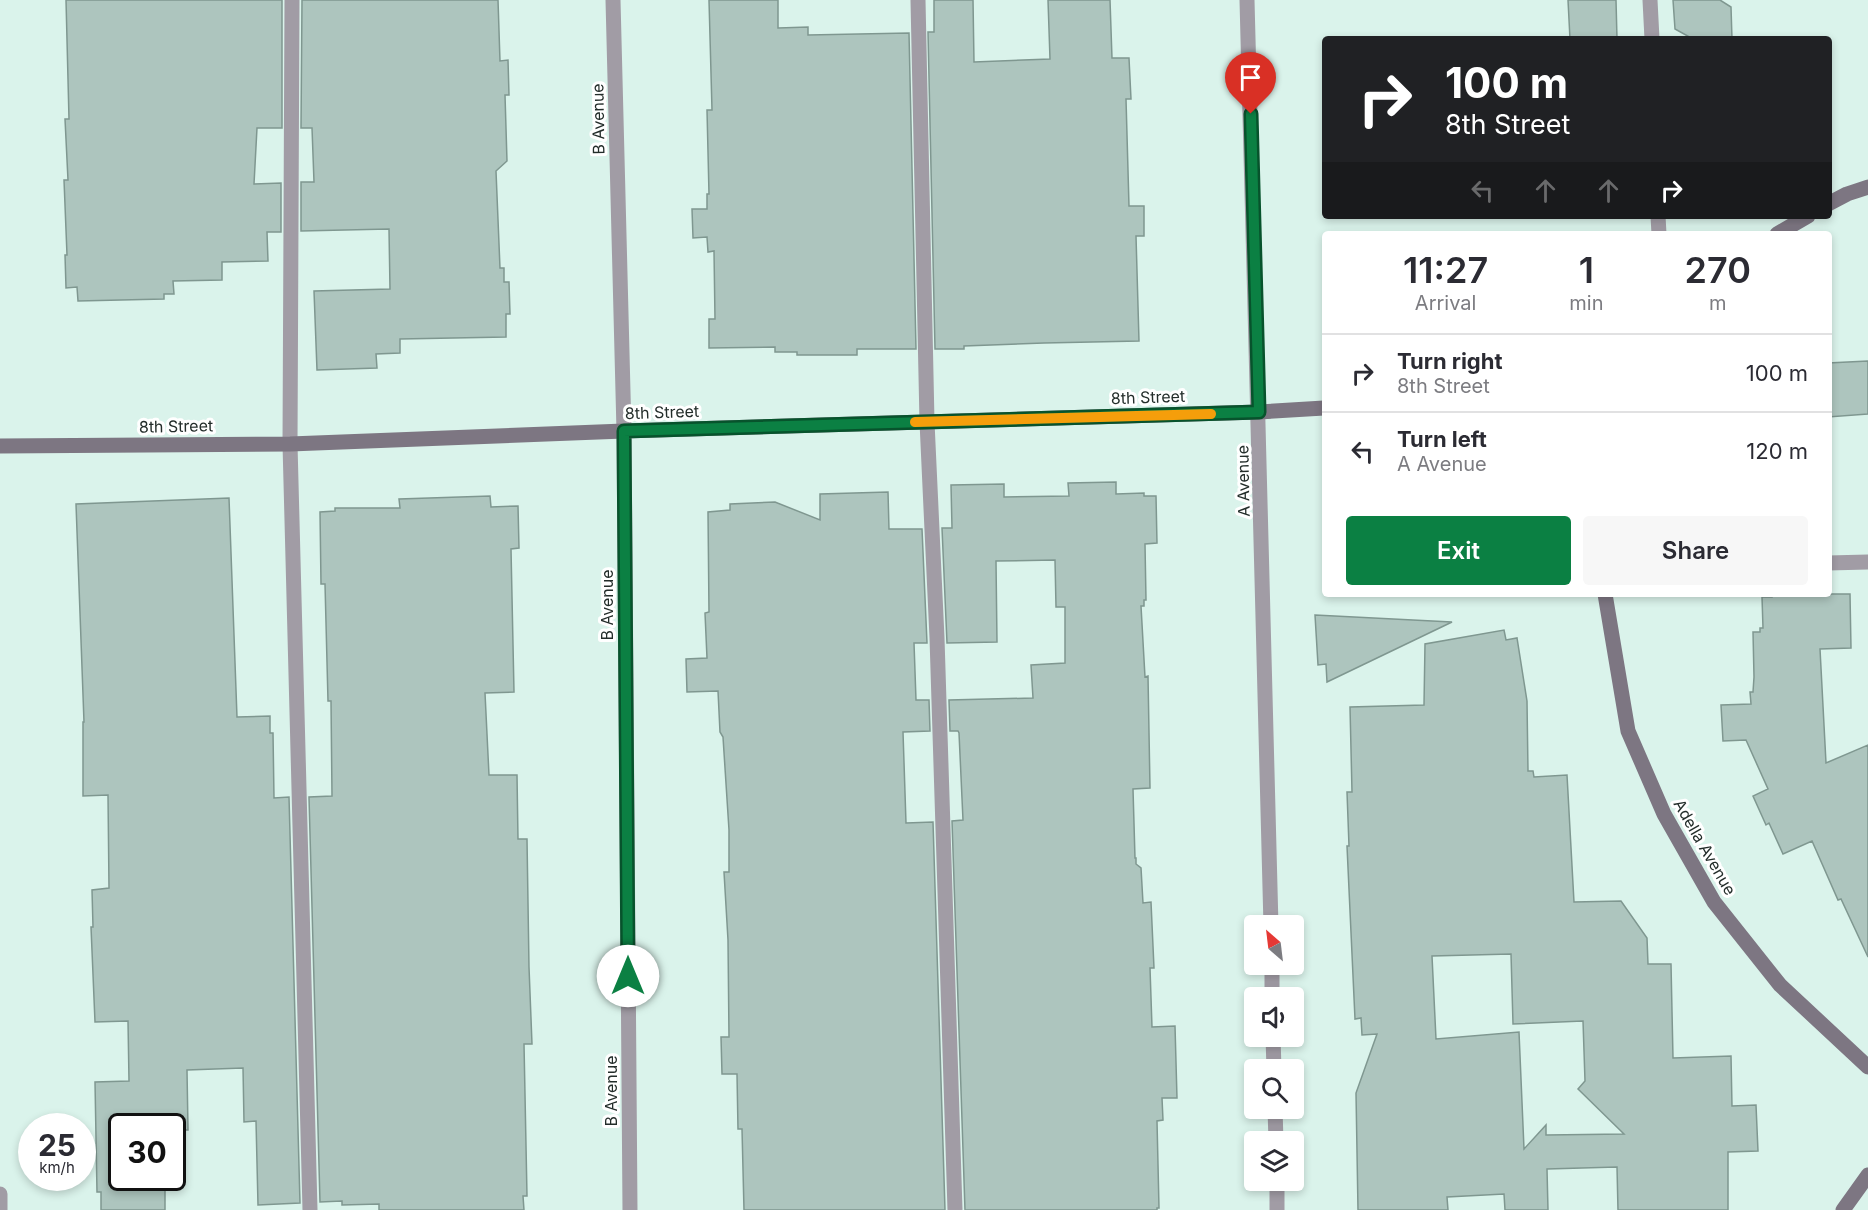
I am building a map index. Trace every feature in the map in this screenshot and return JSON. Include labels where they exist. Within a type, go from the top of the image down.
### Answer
[{"type":"street","points":[[292,0],[290,444],[310,1210]]},
{"type":"street","name":"B Avenue","points":[[613,0],[624,431],[630,1210]]},
{"type":"street","points":[[918,0],[927,422],[938,638],[955,1210]]},
{"type":"street","name":"A Avenue","points":[[1247,0],[1271,915]]},
{"type":"street","points":[[1650,0],[1652,36]]},
{"type":"street","points":[[1832,202],[1868,187]]},
{"type":"street","points":[[1782,231],[1803,219]]},
{"type":"street","name":"8th Street","points":[[0,446],[290,444],[1322,408]]},
{"type":"street","points":[[1832,563],[1868,562]]},
{"type":"street","name":"Adella Avenue","points":[[1606,597],[1628,731],[1664,814],[1714,902],[1780,985],[1868,1067]]},
{"type":"street","points":[[1843,1210],[1868,1175]]},
{"type":"street","points":[[1277,1191],[1277,1210]]},
{"type":"street","points":[[0,1194],[0,1210]]},
{"type":"building","points":[[66,0],[282,0],[282,128],[257,128],[254,184],[281,183],[281,232],[267,232],[268,261],[222,262],[222,280],[173,281],[174,294],[164,294],[164,299],[78,301],[77,287],[66,288],[64,180],[68,180],[65,119],[69,119]]},
{"type":"building","points":[[302,0],[498,0],[500,61],[508,60],[509,95],[505,95],[507,161],[496,171],[500,268],[504,268],[504,282],[509,282],[510,314],[506,314],[506,337],[400,339],[400,353],[376,354],[377,368],[317,370],[314,291],[390,289],[389,229],[301,231],[301,182],[314,182],[312,128],[301,128]]},
{"type":"building","points":[[709,0],[778,0],[778,28],[808,27],[808,35],[909,33],[916,349],[857,349],[857,355],[797,355],[797,352],[775,352],[775,347],[709,348],[709,319],[715,319],[714,251],[708,252],[707,237],[693,238],[692,209],[707,209],[707,194],[709,194],[707,110],[712,110]]},
{"type":"building","points":[[934,0],[973,0],[974,62],[1050,59],[1048,0],[1110,0],[1112,58],[1129,58],[1131,99],[1126,99],[1129,206],[1144,206],[1144,236],[1136,236],[1139,341],[964,346],[964,349],[935,349],[928,32],[934,32]]},
{"type":"building","points":[[1568,0],[1616,0],[1617,36],[1570,36]]},
{"type":"building","points":[[1673,0],[1720,0],[1731,7],[1732,36],[1688,36],[1675,29]]},
{"type":"building","points":[[1868,361],[1868,414],[1832,417],[1832,363]]},
{"type":"building","points":[[1116,482],[1116,494],[1144,493],[1144,496],[1156,496],[1157,543],[1145,544],[1146,600],[1144,600],[1144,606],[1141,606],[1145,677],[1148,676],[1150,788],[1133,789],[1135,858],[1136,864],[1141,868],[1143,903],[1151,902],[1154,968],[1150,968],[1152,1027],[1175,1026],[1177,1098],[1162,1098],[1163,1120],[1157,1121],[1159,1208],[1157,1210],[965,1210],[952,821],[963,820],[959,733],[950,731],[949,700],[1033,698],[1031,665],[1065,663],[1065,607],[1056,607],[1055,560],[996,561],[997,642],[947,643],[942,528],[952,528],[951,485],[1004,484],[1004,497],[1069,496],[1068,483]]},
{"type":"building","points":[[888,492],[889,529],[922,529],[927,643],[914,643],[916,700],[929,700],[930,731],[903,732],[906,823],[933,822],[945,1210],[744,1210],[742,1129],[738,1129],[737,1074],[722,1074],[721,1037],[729,1037],[728,940],[724,872],[729,872],[729,830],[718,691],[687,692],[686,659],[707,658],[705,613],[709,612],[708,512],[730,510],[730,504],[775,502],[820,520],[820,494]]},
{"type":"building","points":[[490,496],[491,507],[518,506],[519,548],[511,549],[514,692],[485,693],[489,775],[517,775],[518,839],[527,839],[532,1044],[524,1044],[527,1196],[523,1196],[524,1210],[379,1210],[379,1204],[342,1205],[342,1201],[320,1202],[309,797],[332,796],[331,701],[328,701],[325,584],[321,584],[320,512],[335,511],[335,508],[400,508],[399,499]]},
{"type":"building","points":[[229,498],[237,717],[270,716],[270,733],[273,733],[274,798],[289,797],[300,1203],[258,1205],[256,1121],[244,1122],[243,1068],[187,1070],[188,1130],[186,1130],[186,1113],[108,1113],[108,1191],[165,1191],[165,1210],[101,1210],[101,1192],[97,1192],[95,1082],[129,1081],[128,1021],[95,1022],[91,927],[93,927],[92,890],[109,888],[108,795],[83,796],[84,722],[76,504]]},
{"type":"building","points":[[1832,594],[1850,594],[1851,648],[1820,649],[1826,763],[1868,745],[1868,957],[1841,899],[1838,900],[1812,841],[1783,854],[1769,823],[1766,825],[1753,796],[1768,789],[1746,740],[1723,741],[1721,705],[1751,704],[1750,692],[1753,692],[1754,677],[1753,632],[1760,632],[1760,628],[1763,628],[1762,597],[1832,597]]},
{"type":"building","points":[[1315,615],[1452,622],[1327,682],[1326,664],[1318,665]]},
{"type":"building","points":[[1504,630],[1506,640],[1517,638],[1527,701],[1528,771],[1533,771],[1534,777],[1567,775],[1574,902],[1621,901],[1647,938],[1648,964],[1671,964],[1673,1058],[1731,1056],[1732,1106],[1756,1105],[1758,1151],[1728,1152],[1728,1210],[1618,1210],[1617,1167],[1547,1169],[1548,1210],[1505,1210],[1504,1194],[1447,1197],[1448,1210],[1358,1210],[1356,1093],[1377,1034],[1362,1035],[1361,1018],[1355,1019],[1347,846],[1349,846],[1347,792],[1352,792],[1350,707],[1424,705],[1425,644]],"holes":[[[1511,954],[1513,1024],[1583,1021],[1585,1081],[1578,1089],[1624,1134],[1546,1135],[1546,1125],[1524,1149],[1519,1032],[1436,1039],[1432,956]]]},
{"type":"slow traffic","points":[[915,422],[1211,414]]},
{"type":"route","points":[[628,976],[624,431],[1259,412],[1251,114]]}]
